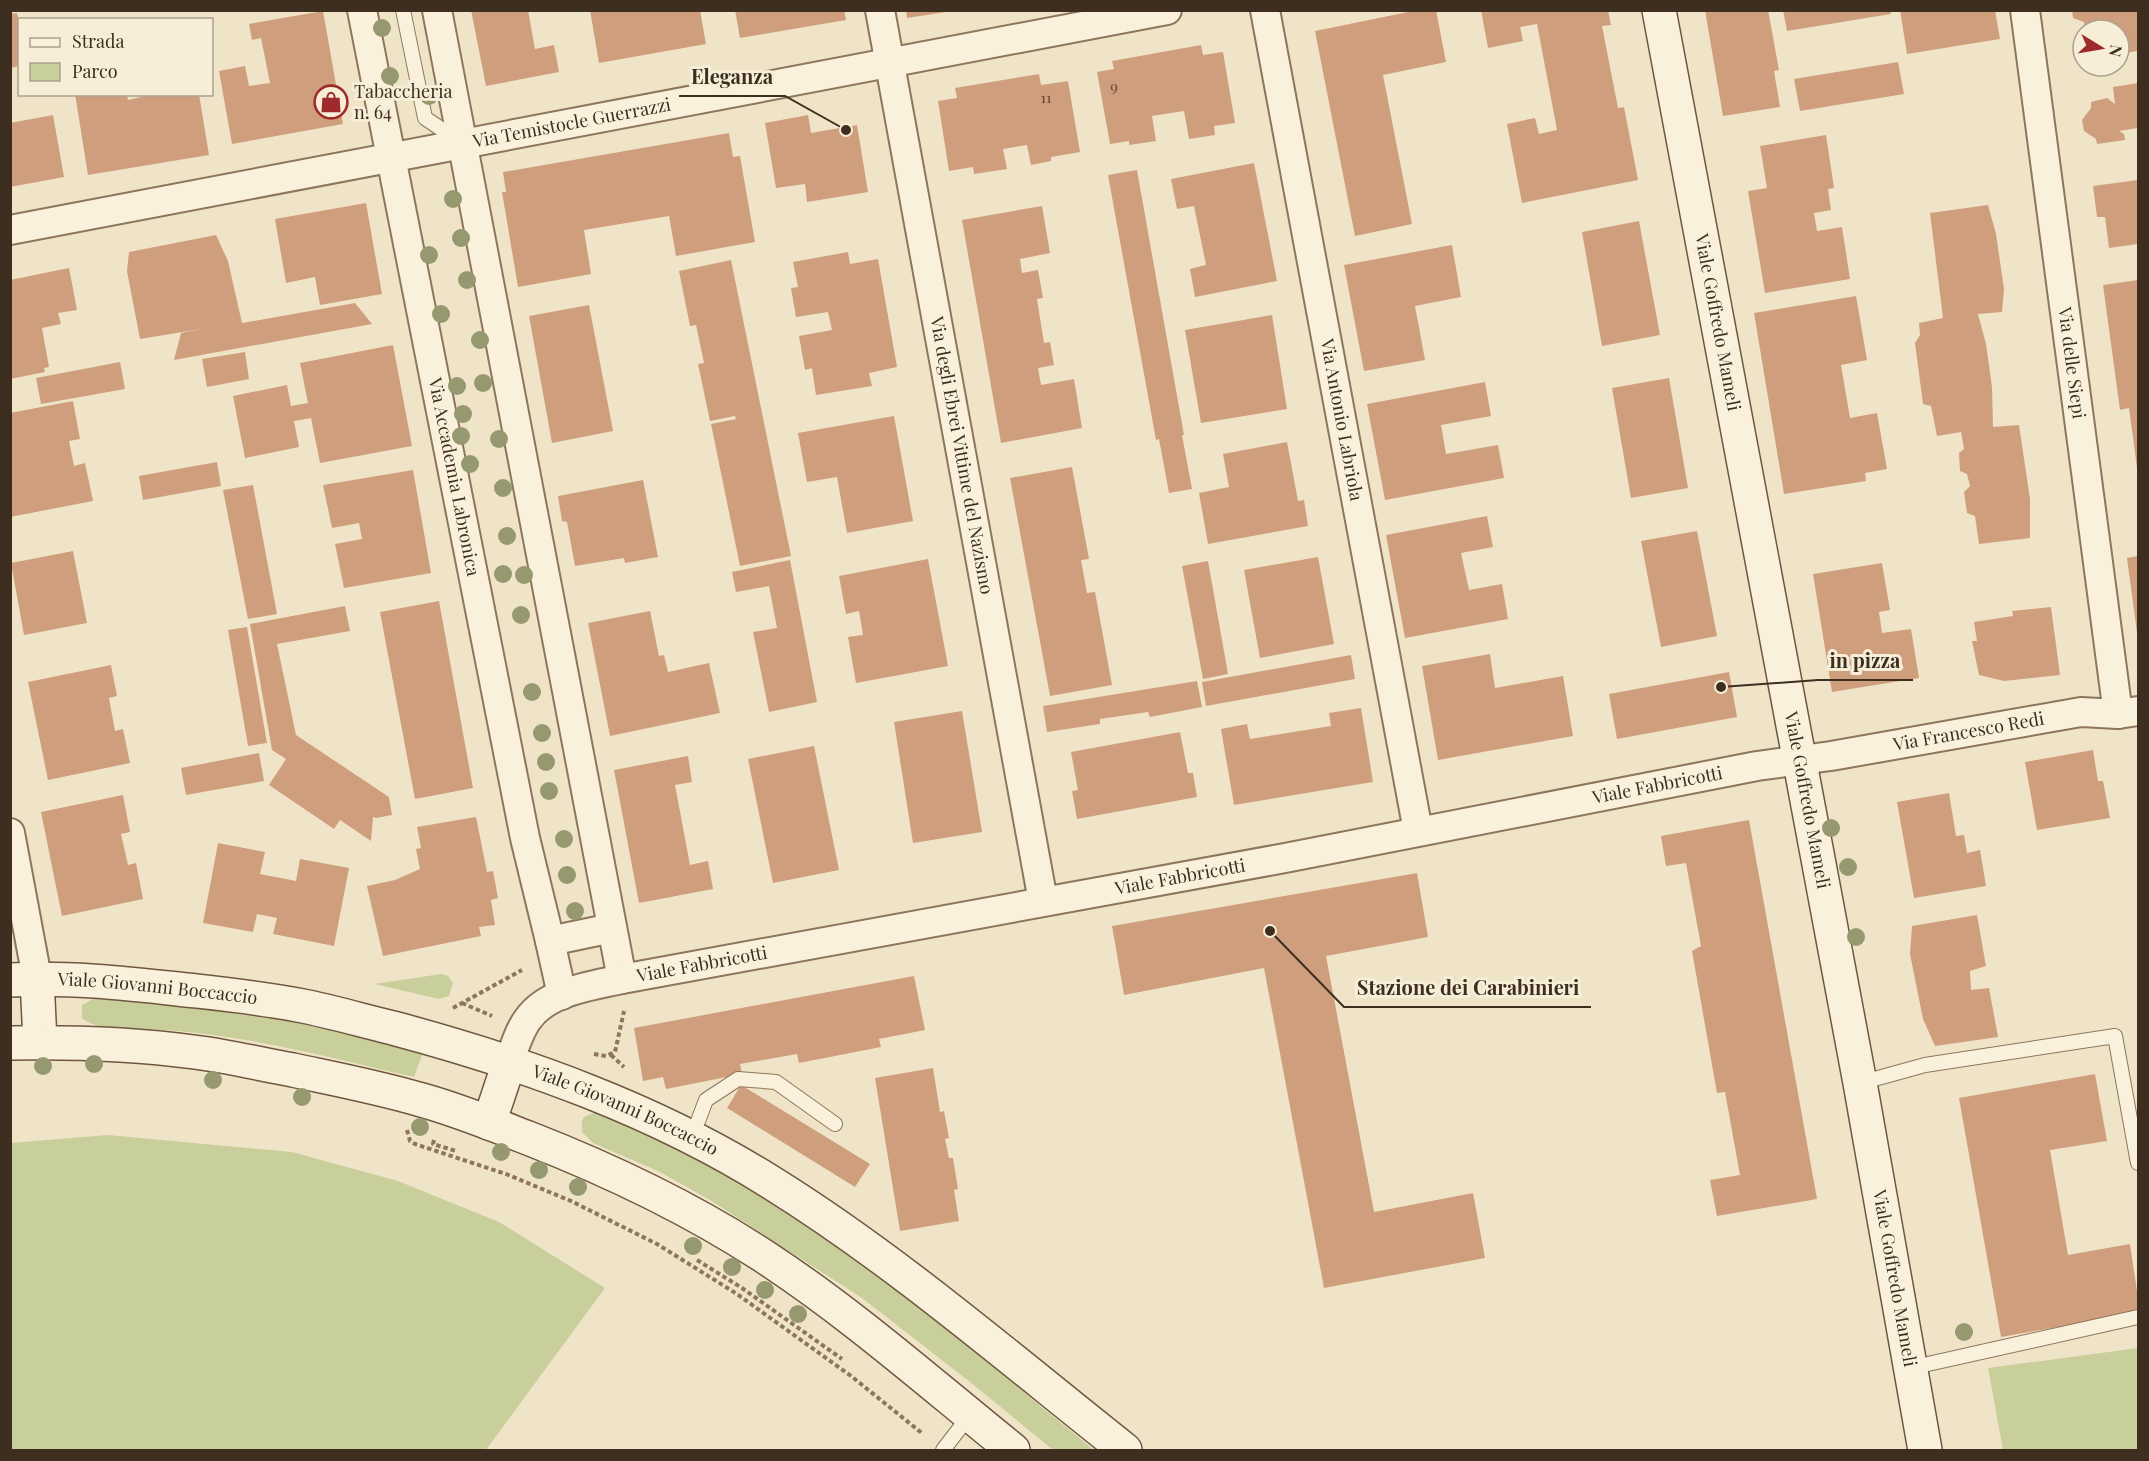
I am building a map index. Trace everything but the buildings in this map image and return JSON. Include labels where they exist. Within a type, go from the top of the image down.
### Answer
[{"type":"main road","name":"Viale Goffredo Mameli","points":[[1659,10],[1860,1083],[1925,1450]]},
{"type":"main road","name":"Viale Giovanni Boccaccio","points":[[1013,1450],[904,1360],[765,1257],[732,1236],[631,1181],[489,1123],[392,1092],[195,1052],[25,1042],[24,979],[105,981],[308,1007],[435,1040],[509,1063],[607,1100],[693,1137],[772,1183],[866,1247],[925,1291],[1125,1450]]},
{"type":"main road","points":[[489,1123],[509,1063]]},
{"type":"street","name":"Via Accademia Labronica","points":[[362,10],[523,827],[562,995]]},
{"type":"street","points":[[438,10],[612,928],[626,978]]},
{"type":"street","name":"Via degli Ebrei Vittime del Nazismo","points":[[880,10],[1043,902]]},
{"type":"street","name":"Via Temistocle Guerrazzi","points":[[10,230],[1167,10]]},
{"type":"street","name":"Via Antonio Labriola","points":[[1265,10],[1418,831]]},
{"type":"street","name":"Via delle Siepi","points":[[2025,10],[2128,713]]},
{"type":"street","name":"Via Francesco Redi","points":[[1800,760],[2081,712],[2128,713]]},
{"type":"street","name":"Viale Fabbricotti","points":[[509,1063],[527,1020],[548,1001],[626,978],[1285,858],[1757,766],[1800,760]]},
{"type":"street","points":[[12,851],[24,979]]},
{"type":"street","points":[[550,941],[612,928]]},
{"type":"lane","points":[[403,10],[425,118],[464,143]]},
{"type":"lane","points":[[1860,1083],[1925,1065],[2115,1036],[2139,1163]]},
{"type":"lane","points":[[693,1137],[706,1100],[738,1079],[776,1082],[835,1124]]},
{"type":"lane","points":[[1910,1368],[2139,1317]]},
{"type":"lane","points":[[943,1450],[970,1415]]},
{"type":"path","points":[[444,1011],[530,966]]},
{"type":"path","points":[[588,1053],[606,1056],[615,1052],[626,978]]},
{"type":"path","points":[[462,1003],[485,1013]]},
{"type":"path","points":[[407,1125],[407,1136],[415,1144],[506,1174],[571,1201],[657,1244],[737,1294],[851,1376],[914,1427]]},
{"type":"path","points":[[436,1135],[433,1144],[465,1153]]},
{"type":"path","points":[[692,1256],[742,1288],[844,1360]]},
{"type":"green space","points":[[441,974],[448,976],[453,983],[449,996],[439,999],[374,984]]},
{"type":"green space","points":[[96,997],[117,997],[322,1026],[424,1050],[414,1077],[229,1037],[166,1030],[110,1028],[90,1023],[82,1018],[82,1005]]},
{"type":"green space","points":[[596,1112],[652,1133],[754,1186],[886,1279],[1094,1450],[1053,1450],[862,1298],[710,1200],[660,1172],[593,1143],[582,1132],[582,1121],[584,1117]]},
{"type":"green space","points":[[108,1135],[292,1152],[398,1181],[499,1222],[605,1288],[486,1450],[11,1450],[11,1143]]},
{"type":"green space","points":[[2138,1348],[2138,1450],[2003,1450],[1988,1368]]},
{"type":"place","name":"Tabaccheria n. 64","points":[[331,102]]},
{"type":"place","name":"Eleganza","points":[[846,130]]},
{"type":"place","name":"in pizza","points":[[1721,687]]},
{"type":"place","name":"Stazione dei Carabinieri","points":[[1270,931]]}]
